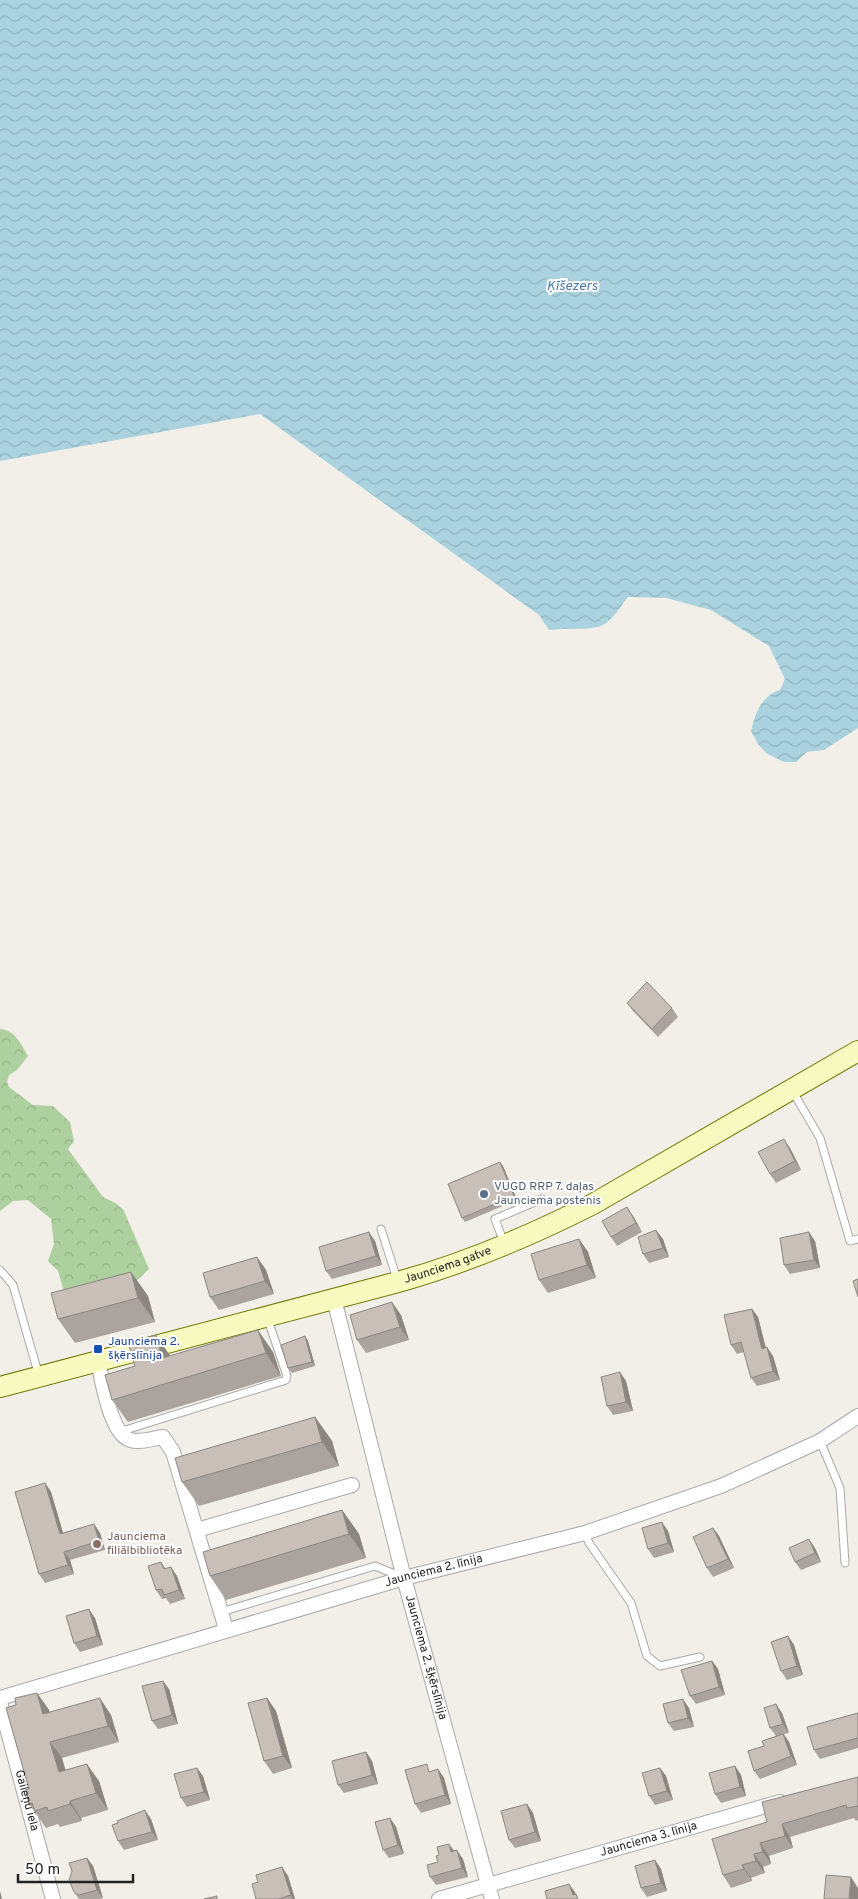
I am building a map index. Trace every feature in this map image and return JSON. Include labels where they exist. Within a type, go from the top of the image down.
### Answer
[{"type":"main road","name":"Jaunciema gatve","points":[[0,1387],[398,1282],[444,1269],[505,1246],[593,1204],[858,1051]]},
{"type":"street","name":"Jaunciema 2. šķērslīnija","points":[[334,1299],[404,1578],[490,1892]]},
{"type":"street","points":[[98,1361],[113,1420],[119,1432],[127,1439],[133,1441],[163,1438],[172,1452],[226,1629]]},
{"type":"street","name":"Jaunciema 2. līnija","points":[[0,1700],[226,1629],[404,1578],[586,1533],[721,1486],[820,1441],[858,1416]]},
{"type":"street","points":[[197,1530],[352,1485]]},
{"type":"street","name":"Gaileņu iela","points":[[0,1700],[53,1899]]},
{"type":"street","name":"Jaunciema 3. līnija","points":[[439,1899],[490,1892],[791,1799]]},
{"type":"lane","points":[[792,1089],[820,1138],[850,1241],[858,1239]]},
{"type":"lane","points":[[505,1246],[495,1219],[542,1199]]},
{"type":"lane","points":[[381,1229],[398,1282]]},
{"type":"lane","points":[[0,1270],[13,1284],[39,1376]]},
{"type":"lane","points":[[119,1432],[286,1380],[287,1376],[267,1317]]},
{"type":"lane","points":[[820,1441],[840,1488],[846,1563]]},
{"type":"lane","points":[[586,1533],[589,1543],[631,1603],[647,1656],[660,1666],[700,1656]]},
{"type":"lane","points":[[221,1612],[375,1566],[404,1578]]},
{"type":"green space","points":[[0,1029],[14,1035],[28,1056],[17,1070],[9,1075],[7,1082],[9,1087],[33,1105],[53,1106],[70,1122],[74,1141],[68,1149],[103,1197],[117,1204],[124,1211],[149,1269],[129,1288],[65,1295],[58,1271],[48,1261],[54,1244],[51,1219],[28,1200],[13,1201],[0,1211]]},
{"type":"water","name":"Ķīšezers","points":[[0,0],[858,0],[858,728],[824,750],[807,752],[796,762],[784,762],[766,753],[758,744],[751,731],[760,706],[773,693],[780,690],[785,679],[769,646],[711,610],[666,598],[628,597],[614,615],[602,626],[549,630],[539,615],[260,414],[0,461]]},
{"type":"building","points":[[647,982],[672,1008],[652,1029],[627,1003]]},
{"type":"building","points":[[784,1139],[795,1161],[770,1174],[758,1152]]},
{"type":"building","name":"VUGD RRP 7. daļas Jaunciema postenis","points":[[500,1162],[514,1196],[462,1218],[448,1184]]},
{"type":"building","points":[[627,1207],[636,1223],[611,1237],[602,1221]]},
{"type":"building","points":[[656,1230],[663,1248],[643,1254],[638,1237]]},
{"type":"building","points":[[369,1232],[376,1256],[326,1271],[319,1247]]},
{"type":"building","points":[[809,1232],[814,1260],[784,1265],[780,1238]]},
{"type":"building","points":[[579,1239],[587,1265],[539,1280],[531,1254]]},
{"type":"building","points":[[257,1257],[265,1281],[210,1297],[203,1273]]},
{"type":"building","points":[[131,1272],[138,1298],[58,1319],[51,1293]]},
{"type":"building","points":[[858,1279],[858,1297],[853,1281]]},
{"type":"building","points":[[392,1302],[400,1327],[357,1340],[350,1315]]},
{"type":"building","points":[[752,1309],[762,1349],[767,1347],[773,1371],[751,1378],[741,1342],[731,1345],[724,1315]]},
{"type":"building","points":[[258,1330],[266,1353],[112,1400],[105,1375],[135,1366],[128,1343],[156,1335],[162,1358]]},
{"type":"building","points":[[305,1336],[312,1362],[288,1368],[281,1345]]},
{"type":"building","points":[[620,1372],[626,1402],[607,1406],[601,1377]]},
{"type":"building","points":[[315,1417],[322,1442],[182,1482],[175,1458]]},
{"type":"building","points":[[45,1483],[60,1534],[94,1524],[99,1541],[64,1552],[68,1565],[39,1574],[15,1492]]},
{"type":"building","points":[[342,1510],[349,1534],[210,1576],[203,1552]]},
{"type":"building","points":[[662,1522],[668,1543],[648,1549],[642,1528]]},
{"type":"building","points":[[713,1528],[728,1559],[707,1568],[693,1537]]},
{"type":"building","points":[[809,1539],[815,1553],[795,1562],[789,1548]]},
{"type":"building","points":[[161,1562],[164,1569],[171,1567],[179,1590],[164,1595],[162,1589],[156,1590],[148,1566]]},
{"type":"building","points":[[89,1609],[97,1636],[74,1643],[66,1616]]},
{"type":"building","points":[[788,1636],[797,1666],[781,1671],[771,1642]]},
{"type":"building","points":[[712,1661],[719,1687],[690,1696],[681,1670]]},
{"type":"building","points":[[163,1681],[172,1715],[152,1721],[142,1686]]},
{"type":"building","points":[[37,1693],[43,1714],[100,1698],[108,1726],[50,1742],[59,1772],[87,1764],[96,1793],[70,1801],[70,1804],[48,1811],[47,1807],[35,1811],[32,1803],[29,1804],[26,1790],[29,1789],[6,1708],[16,1705],[15,1698]]},
{"type":"building","points":[[267,1698],[283,1756],[264,1761],[248,1703]]},
{"type":"building","points":[[683,1699],[688,1718],[668,1723],[663,1704]]},
{"type":"building","points":[[776,1704],[783,1724],[770,1728],[764,1708]]},
{"type":"building","points":[[858,1713],[858,1738],[814,1750],[807,1727]]},
{"type":"building","points":[[783,1734],[791,1756],[754,1771],[748,1751],[764,1746],[762,1741]]},
{"type":"building","points":[[366,1752],[372,1775],[338,1785],[332,1761]]},
{"type":"building","points":[[427,1764],[429,1772],[438,1769],[445,1795],[415,1804],[405,1770]]},
{"type":"building","points":[[735,1766],[740,1787],[715,1794],[709,1773]]},
{"type":"building","points":[[197,1768],[204,1792],[181,1798],[174,1774]]},
{"type":"building","points":[[660,1768],[667,1791],[649,1796],[642,1773]]},
{"type":"building","points":[[858,1777],[858,1806],[847,1808],[846,1805],[782,1824],[785,1836],[760,1843],[763,1852],[754,1854],[756,1861],[742,1865],[744,1869],[723,1875],[712,1839],[767,1822],[762,1802]]},
{"type":"building","points":[[527,1804],[535,1832],[509,1840],[501,1811]]},
{"type":"building","points":[[145,1810],[152,1832],[118,1841],[112,1825],[118,1823],[117,1821]]},
{"type":"building","points":[[390,1818],[398,1845],[383,1850],[375,1822]]},
{"type":"building","points":[[449,1844],[451,1852],[457,1850],[462,1868],[430,1877],[427,1865],[438,1862],[436,1856],[439,1855],[437,1847]]},
{"type":"building","points":[[87,1858],[97,1890],[79,1895],[74,1892],[69,1880],[72,1871],[69,1863]]},
{"type":"building","points":[[655,1860],[661,1883],[641,1888],[635,1866]]},
{"type":"building","points":[[282,1867],[291,1895],[278,1899],[256,1899],[252,1884],[258,1882],[256,1875]]},
{"type":"building","points":[[826,1875],[851,1877],[849,1899],[824,1899]]},
{"type":"building","points":[[569,1884],[573,1895],[576,1894],[578,1899],[547,1899],[545,1891]]},
{"type":"building","points":[[217,1896],[217,1899],[204,1899]]},
{"type":"place","name":"VUGD RRP 7. daļas Jaunciema postenis","points":[[484,1194]]},
{"type":"place","name":"Jaunciema 2. šķērslīnija","points":[[98,1349]]},
{"type":"place","name":"Jaunciema filiālbibliotēka","points":[[97,1544]]}]
